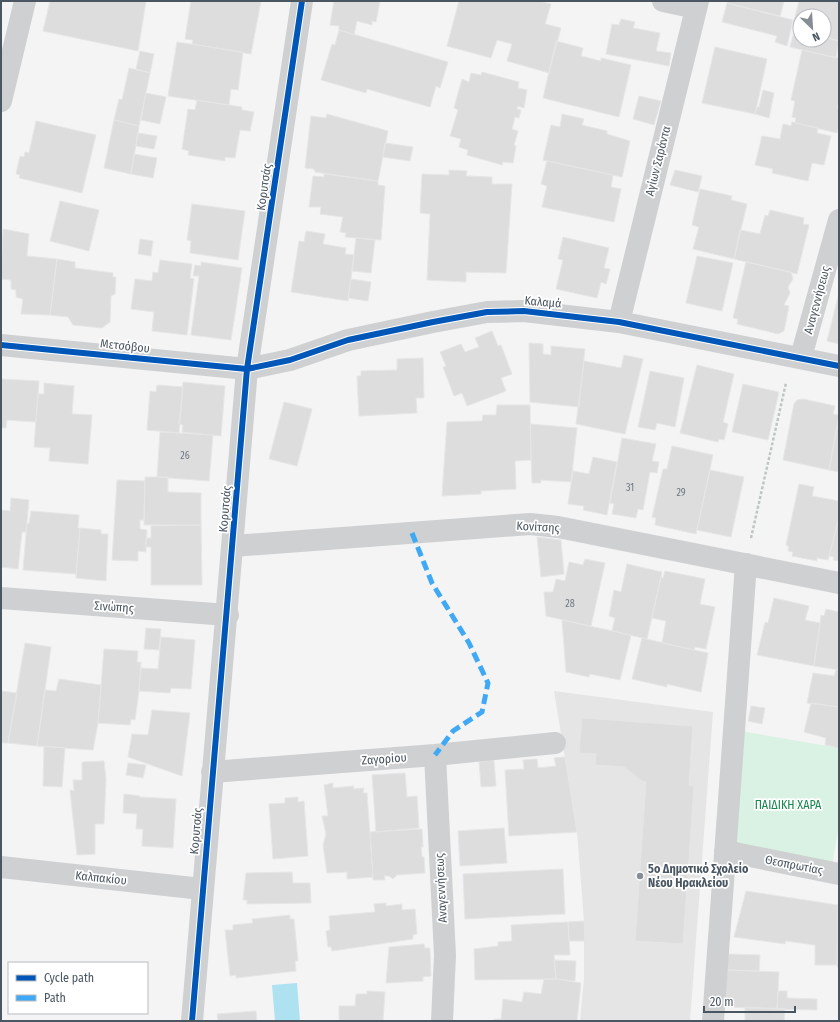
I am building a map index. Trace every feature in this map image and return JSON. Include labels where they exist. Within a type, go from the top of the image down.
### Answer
[{"type":"street","points":[[1,100],[25,1]]},
{"type":"street","name":"Κορυτσάς","points":[[192,1021],[212,772],[228,614],[247,369],[302,1]]},
{"type":"street","points":[[663,1],[697,5]]},
{"type":"street","name":"Αγίων Σαράντα","points":[[619,322],[697,5]]},
{"type":"street","name":"Αναγεννήσεως","points":[[797,356],[839,220]]},
{"type":"street","name":"Καλαμά","points":[[247,369],[290,360],[348,340],[487,312],[524,311],[619,322],[797,356],[839,366]]},
{"type":"street","name":"Μετσόβου","points":[[1,345],[247,369]]},
{"type":"street","name":"Κονίτσης","points":[[233,546],[530,524],[558,527],[839,583]]},
{"type":"street","points":[[713,1021],[746,564]]},
{"type":"street","name":"Σινώπης","points":[[1,598],[228,614]]},
{"type":"street","name":"Ζαγορίου","points":[[212,772],[435,755],[555,743]]},
{"type":"street","name":"Αναγεννήσεως","points":[[435,755],[445,955],[442,1021]]},
{"type":"street","name":"Θεσπρωτίας","points":[[725,851],[839,874]]},
{"type":"street","name":"Καλπακίου","points":[[1,867],[202,889]]},
{"type":"path","points":[[746,564],[797,356]]},
{"type":"shaded area","name":"5ο Δημοτικό Σχολείο Νέου Ηρακλείου","points":[[554,691],[713,712],[690,1021],[580,1021],[584,979],[584,921],[577,832]]},
{"type":"green space","name":"ΠΑΙΔΙΚΗ ΧΑΡΑ","points":[[741,731],[839,748],[839,824],[832,866],[733,848]]},
{"type":"water","points":[[297,983],[300,1021],[275,1021],[272,985]]},
{"type":"building","points":[[50,1],[146,1],[138,51],[43,31]]},
{"type":"building","points":[[191,1],[261,1],[251,54],[192,44],[193,40],[185,39]]},
{"type":"building","points":[[334,1],[380,1],[376,22],[372,21],[372,25],[357,21],[354,35],[339,30],[339,26],[330,25]]},
{"type":"building","points":[[459,1],[539,1],[551,4],[545,24],[561,28],[549,73],[507,61],[512,44],[497,40],[491,58],[447,46]]},
{"type":"building","points":[[728,1],[784,1],[780,16],[727,3]]},
{"type":"building","points":[[799,1],[839,1],[839,41],[832,39],[832,8],[797,8]]},
{"type":"building","points":[[727,3],[792,20],[792,24],[787,46],[775,42],[777,36],[722,22]]},
{"type":"building","points":[[621,19],[635,22],[633,28],[660,33],[656,51],[671,53],[669,66],[606,54],[612,24],[619,25]]},
{"type":"building","points":[[339,30],[448,62],[440,88],[436,86],[430,107],[367,89],[366,93],[321,80],[332,44],[335,45]]},
{"type":"building","points":[[832,39],[839,41],[836,58],[794,48],[832,48]]},
{"type":"building","points":[[556,41],[583,48],[581,56],[601,61],[601,58],[631,65],[619,117],[543,98]]},
{"type":"building","points":[[177,42],[243,52],[238,90],[231,89],[229,105],[168,96]]},
{"type":"building","points":[[715,47],[767,59],[755,114],[702,103]]},
{"type":"building","points":[[802,50],[839,58],[839,99],[837,108],[839,109],[839,124],[837,133],[795,123],[796,118],[792,117],[795,101],[791,100]]},
{"type":"building","points":[[140,51],[154,54],[150,73],[136,69]]},
{"type":"building","points":[[129,68],[150,73],[139,126],[114,120],[119,99],[122,100]]},
{"type":"building","points":[[482,72],[519,82],[518,88],[527,90],[524,108],[518,106],[517,109],[521,110],[519,118],[515,117],[512,129],[518,131],[514,145],[516,146],[513,163],[503,162],[502,165],[467,155],[468,150],[459,147],[461,139],[450,136],[458,110],[454,108],[462,79],[469,82],[471,73],[481,75]]},
{"type":"building","points":[[763,90],[774,93],[769,118],[755,114],[757,107],[759,107]]},
{"type":"building","points":[[146,93],[166,97],[160,124],[141,120]]},
{"type":"building","points":[[639,96],[661,101],[654,125],[633,119]]},
{"type":"building","points":[[197,100],[242,107],[242,110],[254,112],[250,131],[240,130],[235,158],[225,157],[225,161],[188,155],[189,151],[182,149],[188,109],[195,110]]},
{"type":"building","points":[[327,114],[388,131],[378,181],[315,172],[314,169],[305,168],[311,116],[326,118]]},
{"type":"building","points":[[562,114],[584,119],[582,125],[607,131],[607,134],[630,141],[622,177],[543,160],[551,125],[560,127]]},
{"type":"building","points":[[114,120],[139,126],[131,174],[104,168]]},
{"type":"building","points":[[36,121],[96,135],[82,193],[19,178],[20,175],[16,174],[20,156],[24,157],[25,152],[29,153]]},
{"type":"building","points":[[792,122],[818,128],[817,133],[831,136],[824,165],[812,163],[808,181],[772,173],[773,169],[755,165],[762,136],[780,139],[783,124],[791,126]]},
{"type":"building","points":[[138,133],[157,136],[154,149],[136,146]]},
{"type":"building","points":[[385,143],[413,147],[410,161],[383,157]]},
{"type":"building","points":[[134,154],[157,158],[153,178],[131,174]]},
{"type":"building","points":[[547,161],[613,175],[611,187],[621,189],[614,222],[542,207],[547,186],[541,184]]},
{"type":"building","points":[[449,170],[467,171],[466,176],[492,177],[492,184],[512,184],[506,273],[466,272],[466,282],[427,280],[430,214],[420,213],[422,174],[449,175]]},
{"type":"building","points":[[675,170],[702,176],[698,192],[670,185]]},
{"type":"building","points":[[324,174],[378,181],[378,185],[385,186],[381,240],[345,237],[346,233],[340,232],[343,217],[320,214],[321,207],[309,207],[313,176],[324,177]]},
{"type":"building","points":[[700,189],[732,196],[731,200],[747,204],[734,259],[693,249],[699,227],[692,225]]},
{"type":"building","points":[[60,201],[99,210],[89,251],[50,241]]},
{"type":"building","points":[[192,204],[245,211],[238,260],[190,253],[191,241],[187,240]]},
{"type":"building","points":[[770,210],[804,218],[803,224],[809,225],[797,274],[734,259],[740,230],[760,234],[765,215],[768,216]]},
{"type":"building","points":[[3,229],[29,234],[27,256],[57,259],[50,315],[21,314],[23,299],[16,297],[16,290],[11,289],[11,280],[1,279]]},
{"type":"building","points":[[306,231],[325,234],[323,244],[346,248],[345,254],[354,255],[348,301],[291,292],[299,241],[304,242]]},
{"type":"building","points":[[563,237],[609,248],[604,268],[610,269],[606,284],[601,282],[597,298],[556,289],[563,260],[558,259]]},
{"type":"building","points":[[356,238],[375,240],[371,273],[352,271]]},
{"type":"building","points":[[140,239],[153,241],[151,256],[138,254]]},
{"type":"building","points":[[697,256],[733,263],[722,311],[686,303]]},
{"type":"building","points":[[57,259],[75,262],[75,268],[113,273],[113,277],[116,277],[115,294],[111,296],[110,322],[102,328],[73,325],[68,317],[50,315]]},
{"type":"building","points":[[160,260],[192,264],[190,278],[194,279],[187,335],[152,331],[154,312],[131,309],[135,279],[152,281],[153,272],[158,273]]},
{"type":"building","points":[[201,262],[242,268],[231,340],[191,335],[199,276],[193,276],[195,265],[201,266]]},
{"type":"building","points":[[746,262],[791,272],[793,279],[788,287],[790,293],[784,305],[789,306],[784,331],[778,334],[737,324],[738,319],[733,318]]},
{"type":"building","points":[[351,279],[371,282],[368,301],[348,298]]},
{"type":"building","points":[[839,293],[839,344],[827,341]]},
{"type":"building","points":[[492,331],[498,346],[501,345],[512,374],[501,378],[506,391],[467,406],[462,393],[454,396],[443,367],[446,366],[440,352],[461,344],[465,352],[479,347],[475,338]]},
{"type":"building","points":[[529,343],[543,344],[543,354],[551,355],[551,346],[585,349],[579,407],[530,402]]},
{"type":"building","points":[[624,355],[643,359],[625,434],[576,424],[584,361],[621,368]]},
{"type":"building","points":[[423,358],[424,398],[416,398],[417,413],[359,416],[357,376],[361,376],[361,371],[397,370],[397,359]]},
{"type":"building","points":[[697,365],[734,374],[723,422],[728,424],[724,440],[719,439],[718,442],[680,433]]},
{"type":"building","points":[[650,371],[684,378],[675,427],[657,423],[655,430],[638,427]]},
{"type":"building","points":[[1,379],[39,381],[36,422],[7,420],[6,428],[1,428]]},
{"type":"building","points":[[183,382],[225,386],[221,436],[182,432],[183,425],[179,424]]},
{"type":"building","points":[[44,383],[74,386],[72,414],[92,415],[88,464],[49,461],[50,448],[34,447],[38,394],[44,394]]},
{"type":"building","points":[[743,384],[779,392],[768,440],[732,432]]},
{"type":"building","points":[[157,385],[183,387],[179,433],[147,430],[150,391],[156,392]]},
{"type":"building","points":[[803,399],[835,406],[833,414],[839,415],[829,470],[783,460],[794,404],[797,400]]},
{"type":"building","points":[[284,402],[312,409],[297,466],[269,459]]},
{"type":"building","points":[[497,405],[530,405],[531,460],[515,461],[516,489],[481,491],[481,494],[442,496],[447,422],[482,421],[483,415],[496,415]]},
{"type":"building","points":[[839,420],[839,472],[829,470]]},
{"type":"building","points":[[530,424],[577,428],[571,482],[541,480],[541,483],[532,483]]},
{"type":"building","points":[[160,432],[213,435],[209,481],[157,477]]},
{"type":"building","points":[[622,438],[656,444],[652,461],[659,462],[657,473],[650,472],[643,510],[638,509],[636,518],[612,514],[614,504],[610,503]]},
{"type":"building","points":[[672,446],[713,455],[696,534],[655,525],[656,518],[652,517],[663,469],[667,469]]},
{"type":"building","points":[[593,457],[617,462],[607,515],[583,510],[584,506],[568,504],[573,471],[589,474]]},
{"type":"building","points":[[710,470],[744,477],[731,537],[697,530]]},
{"type":"building","points":[[145,477],[168,477],[168,492],[201,493],[201,525],[144,525]]},
{"type":"building","points":[[117,480],[145,481],[144,520],[140,520],[140,529],[147,530],[146,552],[138,551],[138,561],[112,560]]},
{"type":"building","points":[[799,484],[814,487],[812,496],[839,501],[839,518],[828,560],[817,558],[817,561],[792,556],[793,552],[788,551],[789,547],[786,545]]},
{"type":"building","points":[[11,498],[29,500],[26,532],[22,532],[18,569],[1,567],[1,510],[10,511]]},
{"type":"building","points":[[31,511],[79,515],[78,528],[80,528],[76,574],[23,570],[27,523],[29,524]]},
{"type":"building","points":[[839,518],[839,561],[833,560],[834,557],[829,556]]},
{"type":"building","points":[[201,525],[202,585],[151,585],[151,547],[146,547],[146,538],[151,538],[151,526]]},
{"type":"building","points":[[80,528],[101,530],[101,534],[108,534],[106,581],[76,578]]},
{"type":"building","points":[[537,537],[561,540],[564,574],[541,577]]},
{"type":"building","points":[[585,559],[605,563],[591,626],[546,616],[544,592],[553,592],[556,579],[565,581],[569,562],[583,565]]},
{"type":"building","points":[[627,564],[662,572],[647,639],[612,631],[615,618],[609,616],[614,590],[621,592]]},
{"type":"building","points":[[665,571],[705,579],[700,604],[715,607],[706,649],[695,647],[694,650],[662,643],[666,621],[652,618],[661,577],[663,578]]},
{"type":"building","points":[[774,598],[809,606],[805,620],[820,623],[814,666],[757,655],[765,622],[768,623]]},
{"type":"building","points":[[826,609],[839,612],[839,670],[814,666],[821,615],[824,616]]},
{"type":"building","points":[[562,620],[631,635],[620,680],[590,674],[589,677],[566,672]]},
{"type":"building","points":[[146,628],[161,629],[159,650],[144,649]]},
{"type":"building","points":[[161,637],[195,640],[191,689],[171,688],[170,693],[139,691],[141,668],[158,669]]},
{"type":"building","points":[[642,638],[708,653],[701,692],[667,684],[667,687],[632,679]]},
{"type":"building","points":[[25,643],[51,647],[37,746],[8,743]]},
{"type":"building","points":[[104,649],[138,651],[137,662],[141,662],[139,691],[135,720],[131,719],[130,725],[98,723]]},
{"type":"building","points":[[836,670],[839,670],[839,707],[807,703],[813,673],[834,676]]},
{"type":"building","points":[[59,679],[101,685],[98,723],[93,750],[37,746],[45,690],[56,691]]},
{"type":"building","points":[[1,691],[17,693],[8,743],[1,743]]},
{"type":"building","points":[[811,703],[839,707],[839,748],[825,745],[826,738],[804,732]]},
{"type":"building","points":[[751,706],[765,708],[762,724],[748,721]]},
{"type":"building","points":[[152,710],[190,713],[182,776],[128,757],[132,734],[148,735]]},
{"type":"building","points":[[582,718],[693,726],[689,785],[694,786],[683,944],[635,941],[646,782],[643,782],[624,767],[595,765],[596,754],[579,753]]},
{"type":"building","points":[[44,746],[65,748],[62,787],[43,786]]},
{"type":"building","points":[[565,757],[577,832],[509,836],[505,770],[524,769],[523,760],[537,759],[538,768],[556,766],[554,758]]},
{"type":"building","points":[[494,760],[496,786],[481,787],[479,762]]},
{"type":"building","points":[[104,761],[106,779],[104,824],[95,824],[95,854],[77,855],[70,790],[74,791],[73,780],[82,780],[82,762]]},
{"type":"building","points":[[128,763],[146,765],[143,778],[126,775]]},
{"type":"building","points":[[405,773],[407,797],[417,796],[419,828],[376,832],[372,775]]},
{"type":"building","points":[[333,783],[333,788],[354,786],[353,789],[364,788],[363,793],[367,793],[373,877],[347,879],[347,872],[327,873],[323,845],[326,834],[322,816],[328,816],[324,785]]},
{"type":"building","points":[[124,794],[140,796],[139,797],[176,799],[173,848],[142,846],[143,829],[136,829],[137,814],[123,813]]},
{"type":"building","points":[[298,797],[298,802],[304,801],[308,856],[273,859],[269,804],[285,803],[285,798]]},
{"type":"building","points":[[504,828],[507,863],[460,866],[458,831]]},
{"type":"building","points":[[422,829],[423,847],[421,847],[422,857],[424,857],[425,873],[397,875],[393,879],[389,876],[384,876],[385,880],[373,880],[370,832]]},
{"type":"building","points":[[563,869],[565,914],[465,919],[463,874]]},
{"type":"building","points":[[292,872],[293,883],[310,883],[311,903],[247,904],[247,900],[243,900],[246,873]]},
{"type":"building","points":[[746,891],[838,905],[837,965],[815,965],[815,945],[786,941],[785,944],[734,937]]},
{"type":"building","points":[[386,903],[386,906],[402,904],[402,910],[415,909],[417,934],[413,935],[413,939],[332,951],[331,947],[328,947],[326,931],[330,930],[329,916],[375,912],[374,904]]},
{"type":"building","points":[[290,915],[290,919],[294,919],[298,961],[295,961],[296,971],[236,978],[236,975],[230,976],[225,930],[233,930],[233,925],[253,923],[252,919]]},
{"type":"building","points":[[838,916],[839,967],[837,967],[837,965]]},
{"type":"building","points":[[584,921],[585,941],[569,941],[568,922]]},
{"type":"building","points":[[568,922],[570,955],[554,955],[556,979],[475,980],[474,949],[498,946],[498,942],[512,941],[511,925]]},
{"type":"building","points":[[424,944],[425,948],[430,948],[431,976],[423,977],[423,981],[386,983],[389,947]]},
{"type":"building","points":[[727,954],[760,955],[759,971],[726,970]]},
{"type":"building","points":[[554,960],[576,961],[575,981],[556,979]]},
{"type":"building","points":[[726,970],[779,972],[777,1009],[724,1007]]},
{"type":"building","points":[[544,979],[556,979],[581,983],[577,1021],[494,1021],[494,1019],[501,1019],[503,999],[522,1002],[524,992],[541,994]]},
{"type":"building","points":[[367,991],[385,992],[383,1021],[339,1021],[339,1006],[355,1006],[356,994],[367,994]]},
{"type":"building","points":[[778,991],[787,991],[787,998],[817,999],[817,1010],[777,1009]]},
{"type":"building","points":[[745,1007],[785,1009],[784,1021],[745,1021]]},
{"type":"building","points":[[256,1011],[257,1021],[218,1021],[217,1014]]},
{"type":"marked path","points":[[412,533],[432,583],[469,643],[488,683],[482,712],[453,731],[435,755]]},
{"type":"cycle path","points":[[192,1021],[247,369],[302,1]]},
{"type":"cycle path","points":[[1,345],[247,369],[290,360],[348,340],[433,322],[487,312],[524,311],[619,322],[839,366]]},
{"type":"place","name":"5ο Δημοτικό Σχολείο Νέου Ηρακλείου","points":[[640,876]]}]
